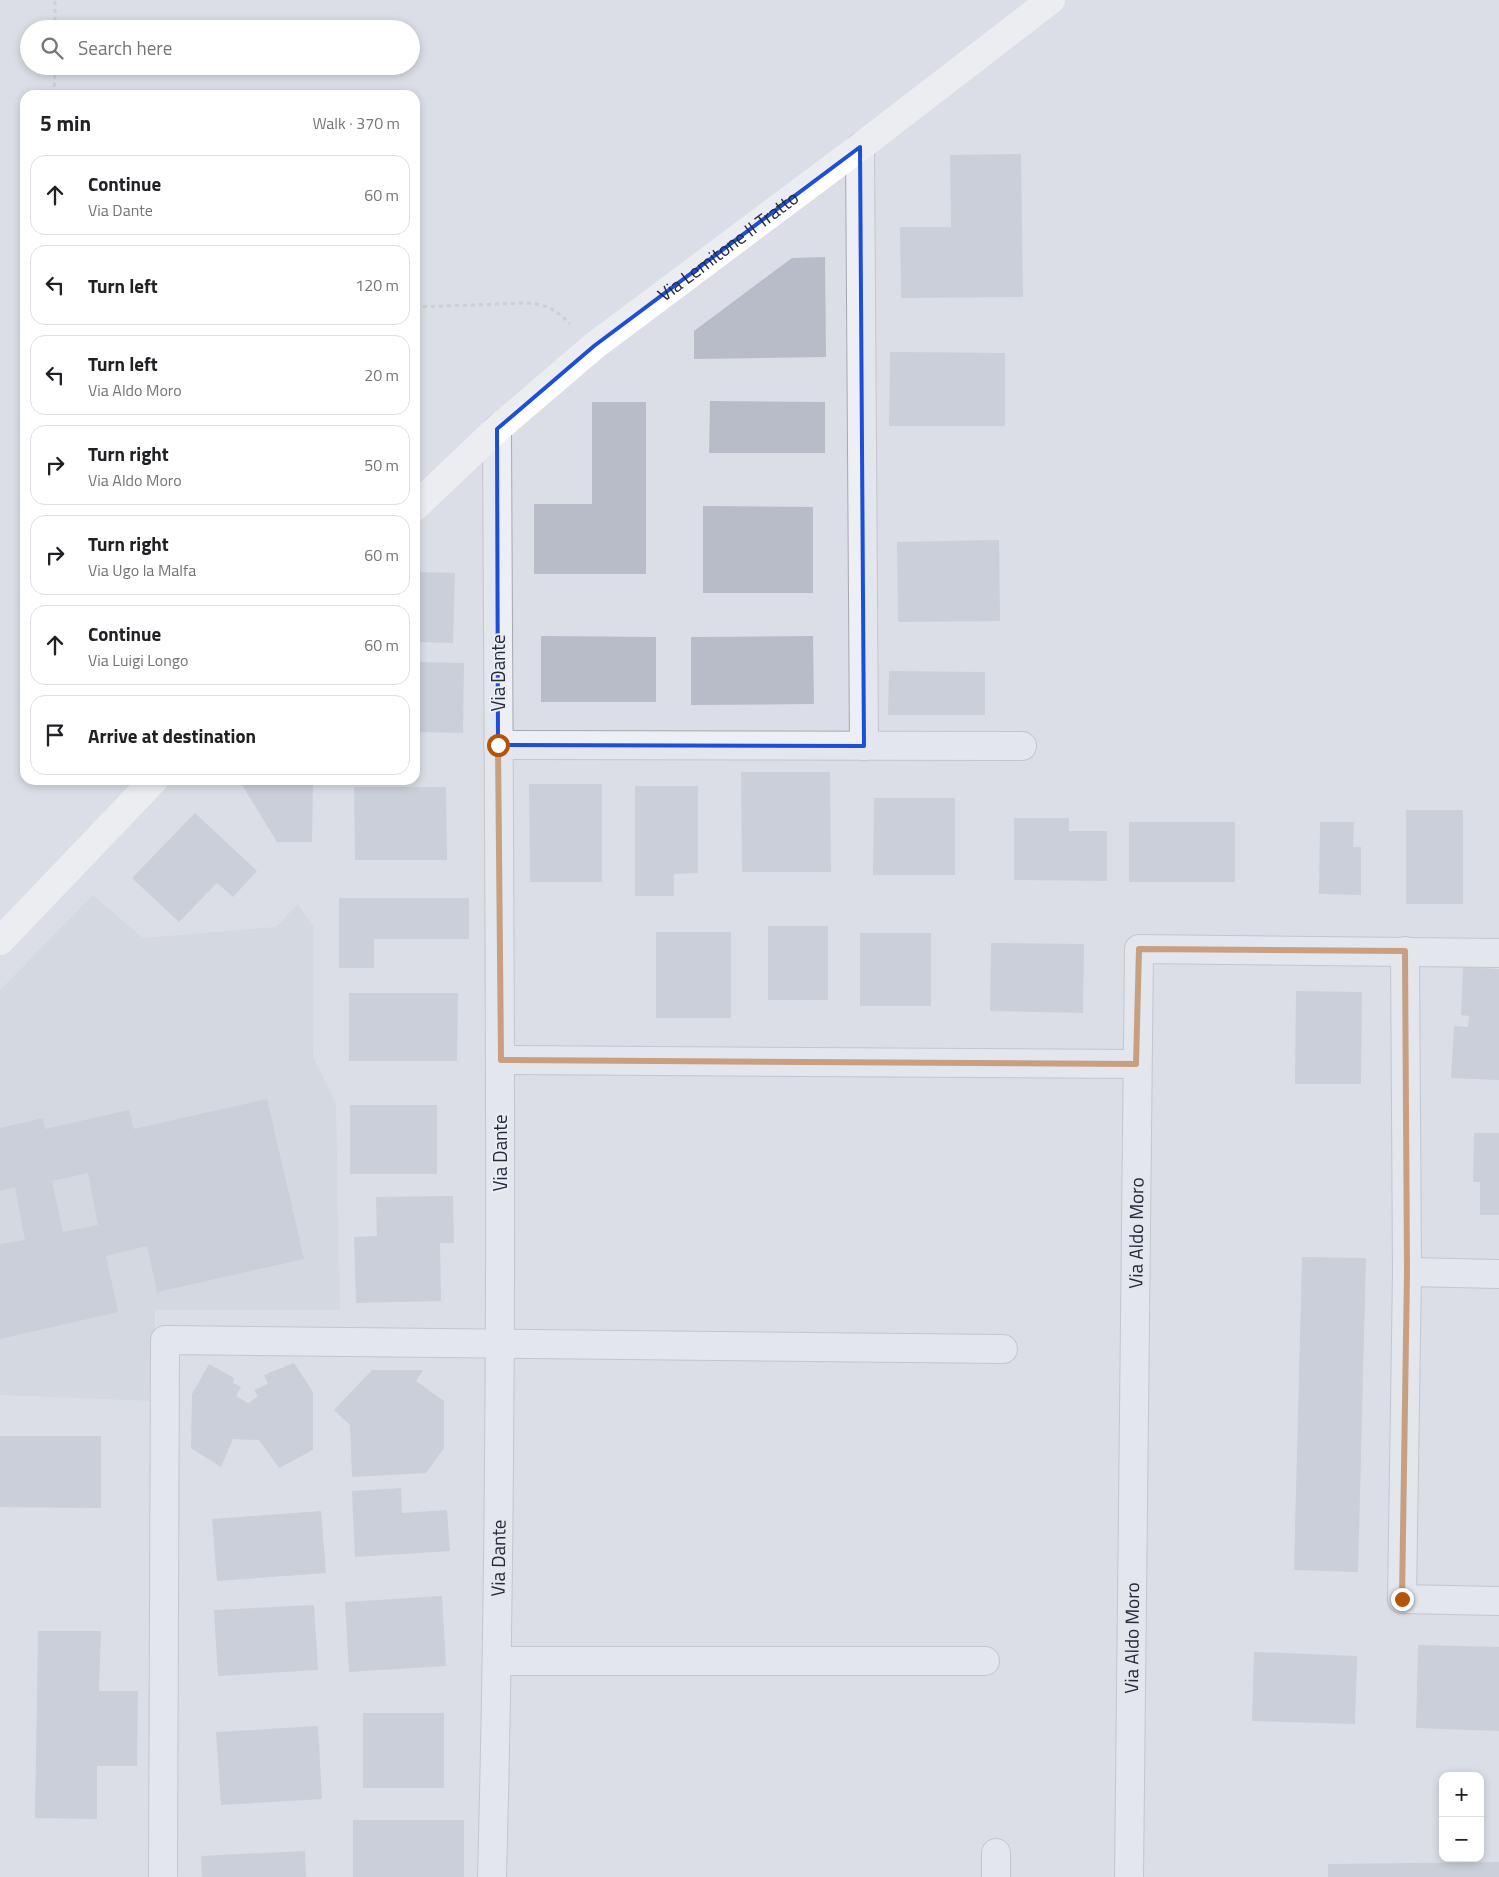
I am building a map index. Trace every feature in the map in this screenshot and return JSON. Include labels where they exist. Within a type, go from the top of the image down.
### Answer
[{"type":"street","name":"Via Lemitone II Tratto","points":[[420,502],[497,429],[594,346],[1051,0]]},
{"type":"street","points":[[860,146],[864,746]]},
{"type":"street","name":"Via Dante","points":[[492,1877],[498,1661],[501,1060],[497,429]]},
{"type":"street","points":[[498,745],[1022,746]]},
{"type":"street","points":[[0,941],[149,785]]},
{"type":"street","name":"Via Aldo Moro","points":[[1129,1877],[1136,1064],[1139,949],[1499,953]]},
{"type":"street","points":[[1405,951],[1407,1272],[1402,1599],[1499,1601]]},
{"type":"street","points":[[501,1060],[1136,1064]]},
{"type":"street","points":[[1407,1272],[1499,1274]]},
{"type":"street","points":[[163,1877],[165,1340],[1003,1349]]},
{"type":"street","points":[[498,1661],[984,1661]]},
{"type":"path","points":[[55,0],[55,20]]},
{"type":"path","points":[[54,90],[55,75]]},
{"type":"path","points":[[420,307],[526,302],[544,304],[558,313],[594,346]]},
{"type":"highlighted area","points":[[860,147],[864,746],[498,745],[497,429],[594,346]]},
{"type":"shaded area","points":[[93,895],[143,938],[276,927],[298,904],[314,927],[313,1057],[336,1104],[340,1310],[155,1310],[155,1401],[0,1395],[0,990]]},
{"type":"building","points":[[1021,154],[1023,297],[901,298],[900,227],[951,227],[950,155]]},
{"type":"building","points":[[825,257],[826,357],[694,359],[694,331],[792,258]]},
{"type":"building","points":[[890,352],[1005,353],[1005,426],[889,426]]},
{"type":"building","points":[[710,401],[825,402],[825,453],[709,453]]},
{"type":"building","points":[[592,402],[646,402],[646,574],[534,574],[534,504],[592,504]]},
{"type":"building","points":[[703,506],[813,507],[813,593],[703,593]]},
{"type":"building","points":[[999,540],[1000,621],[898,622],[897,542]]},
{"type":"building","points":[[420,572],[455,573],[453,643],[420,642]]},
{"type":"building","points":[[541,636],[656,637],[656,702],[541,702]]},
{"type":"building","points":[[813,636],[814,704],[691,705],[691,637]]},
{"type":"building","points":[[420,662],[464,663],[463,733],[420,732]]},
{"type":"building","points":[[889,671],[985,672],[985,715],[888,715]]},
{"type":"building","points":[[741,772],[830,772],[831,872],[742,872]]},
{"type":"building","points":[[529,784],[602,784],[602,882],[530,882]]},
{"type":"building","points":[[242,785],[313,785],[312,842],[277,842]]},
{"type":"building","points":[[635,786],[698,786],[698,873],[674,874],[674,896],[635,896]]},
{"type":"building","points":[[354,787],[446,787],[447,860],[355,860]]},
{"type":"building","points":[[874,798],[955,798],[955,875],[873,875]]},
{"type":"building","points":[[1406,810],[1463,810],[1463,904],[1406,904]]},
{"type":"building","points":[[195,813],[257,871],[233,897],[217,883],[179,922],[132,878]]},
{"type":"building","points":[[1014,818],[1069,818],[1069,831],[1107,831],[1107,881],[1014,880]]},
{"type":"building","points":[[1129,822],[1235,822],[1235,882],[1129,882]]},
{"type":"building","points":[[1320,822],[1354,822],[1353,847],[1361,847],[1361,895],[1319,894]]},
{"type":"building","points":[[339,898],[469,898],[469,939],[374,939],[374,968],[339,968]]},
{"type":"building","points":[[768,926],[828,926],[828,1000],[768,1000]]},
{"type":"building","points":[[656,932],[731,932],[731,1018],[656,1018]]},
{"type":"building","points":[[860,933],[931,933],[931,1006],[860,1006]]},
{"type":"building","points":[[991,943],[1084,944],[1083,1013],[990,1011]]},
{"type":"building","points":[[1463,967],[1499,969],[1499,1080],[1451,1078],[1454,1026],[1468,1027],[1469,1016],[1461,1015]]},
{"type":"building","points":[[1296,991],[1362,992],[1361,1084],[1295,1084]]},
{"type":"building","points":[[349,993],[458,993],[457,1061],[349,1061]]},
{"type":"building","points":[[267,1099],[304,1259],[157,1292],[147,1246],[106,1256],[118,1312],[0,1339],[0,1244],[25,1240],[15,1187],[0,1191],[0,1128],[43,1118],[45,1129],[129,1110],[134,1129]],"holes":[[[88,1173],[98,1225],[63,1232],[52,1181]]]},
{"type":"building","points":[[350,1105],[437,1105],[437,1174],[350,1174]]},
{"type":"building","points":[[1474,1133],[1499,1133],[1499,1215],[1480,1215],[1480,1182],[1473,1182]]},
{"type":"building","points":[[453,1196],[454,1243],[440,1243],[441,1301],[356,1303],[354,1237],[377,1236],[376,1197]]},
{"type":"building","points":[[1302,1257],[1366,1258],[1358,1572],[1294,1570]]},
{"type":"building","points":[[294,1363],[313,1392],[313,1450],[279,1468],[259,1440],[233,1439],[221,1467],[191,1448],[192,1394],[209,1364],[234,1378],[233,1383],[241,1387],[236,1396],[248,1403],[258,1396],[254,1390],[268,1384],[264,1375]]},
{"type":"building","points":[[372,1370],[423,1370],[416,1381],[444,1401],[444,1448],[426,1473],[352,1477],[350,1425],[334,1410]]},
{"type":"building","points":[[0,1436],[101,1436],[101,1508],[0,1507]]},
{"type":"building","points":[[401,1488],[402,1513],[447,1510],[450,1551],[355,1557],[352,1491]]},
{"type":"building","points":[[321,1511],[326,1573],[217,1581],[212,1519]]},
{"type":"building","points":[[442,1596],[446,1666],[349,1672],[345,1602]]},
{"type":"building","points":[[314,1605],[318,1670],[218,1676],[214,1610]]},
{"type":"building","points":[[38,1631],[101,1631],[99,1691],[138,1691],[137,1766],[97,1766],[97,1819],[35,1818]]},
{"type":"building","points":[[1418,1645],[1499,1647],[1499,1731],[1416,1728]]},
{"type":"building","points":[[1254,1652],[1357,1656],[1355,1724],[1252,1721]]},
{"type":"building","points":[[363,1713],[444,1713],[444,1788],[363,1788]]},
{"type":"building","points":[[318,1726],[322,1799],[221,1805],[216,1732]]},
{"type":"building","points":[[353,1820],[464,1820],[464,1877],[353,1877]]},
{"type":"building","points":[[305,1851],[306,1877],[202,1877],[201,1856]]},
{"type":"building","points":[[1499,1862],[1499,1877],[1328,1877],[1328,1864]]},
{"type":"route","points":[[498,745],[501,1060],[1136,1064],[1139,949],[1405,951],[1407,1272],[1402,1599]]}]
